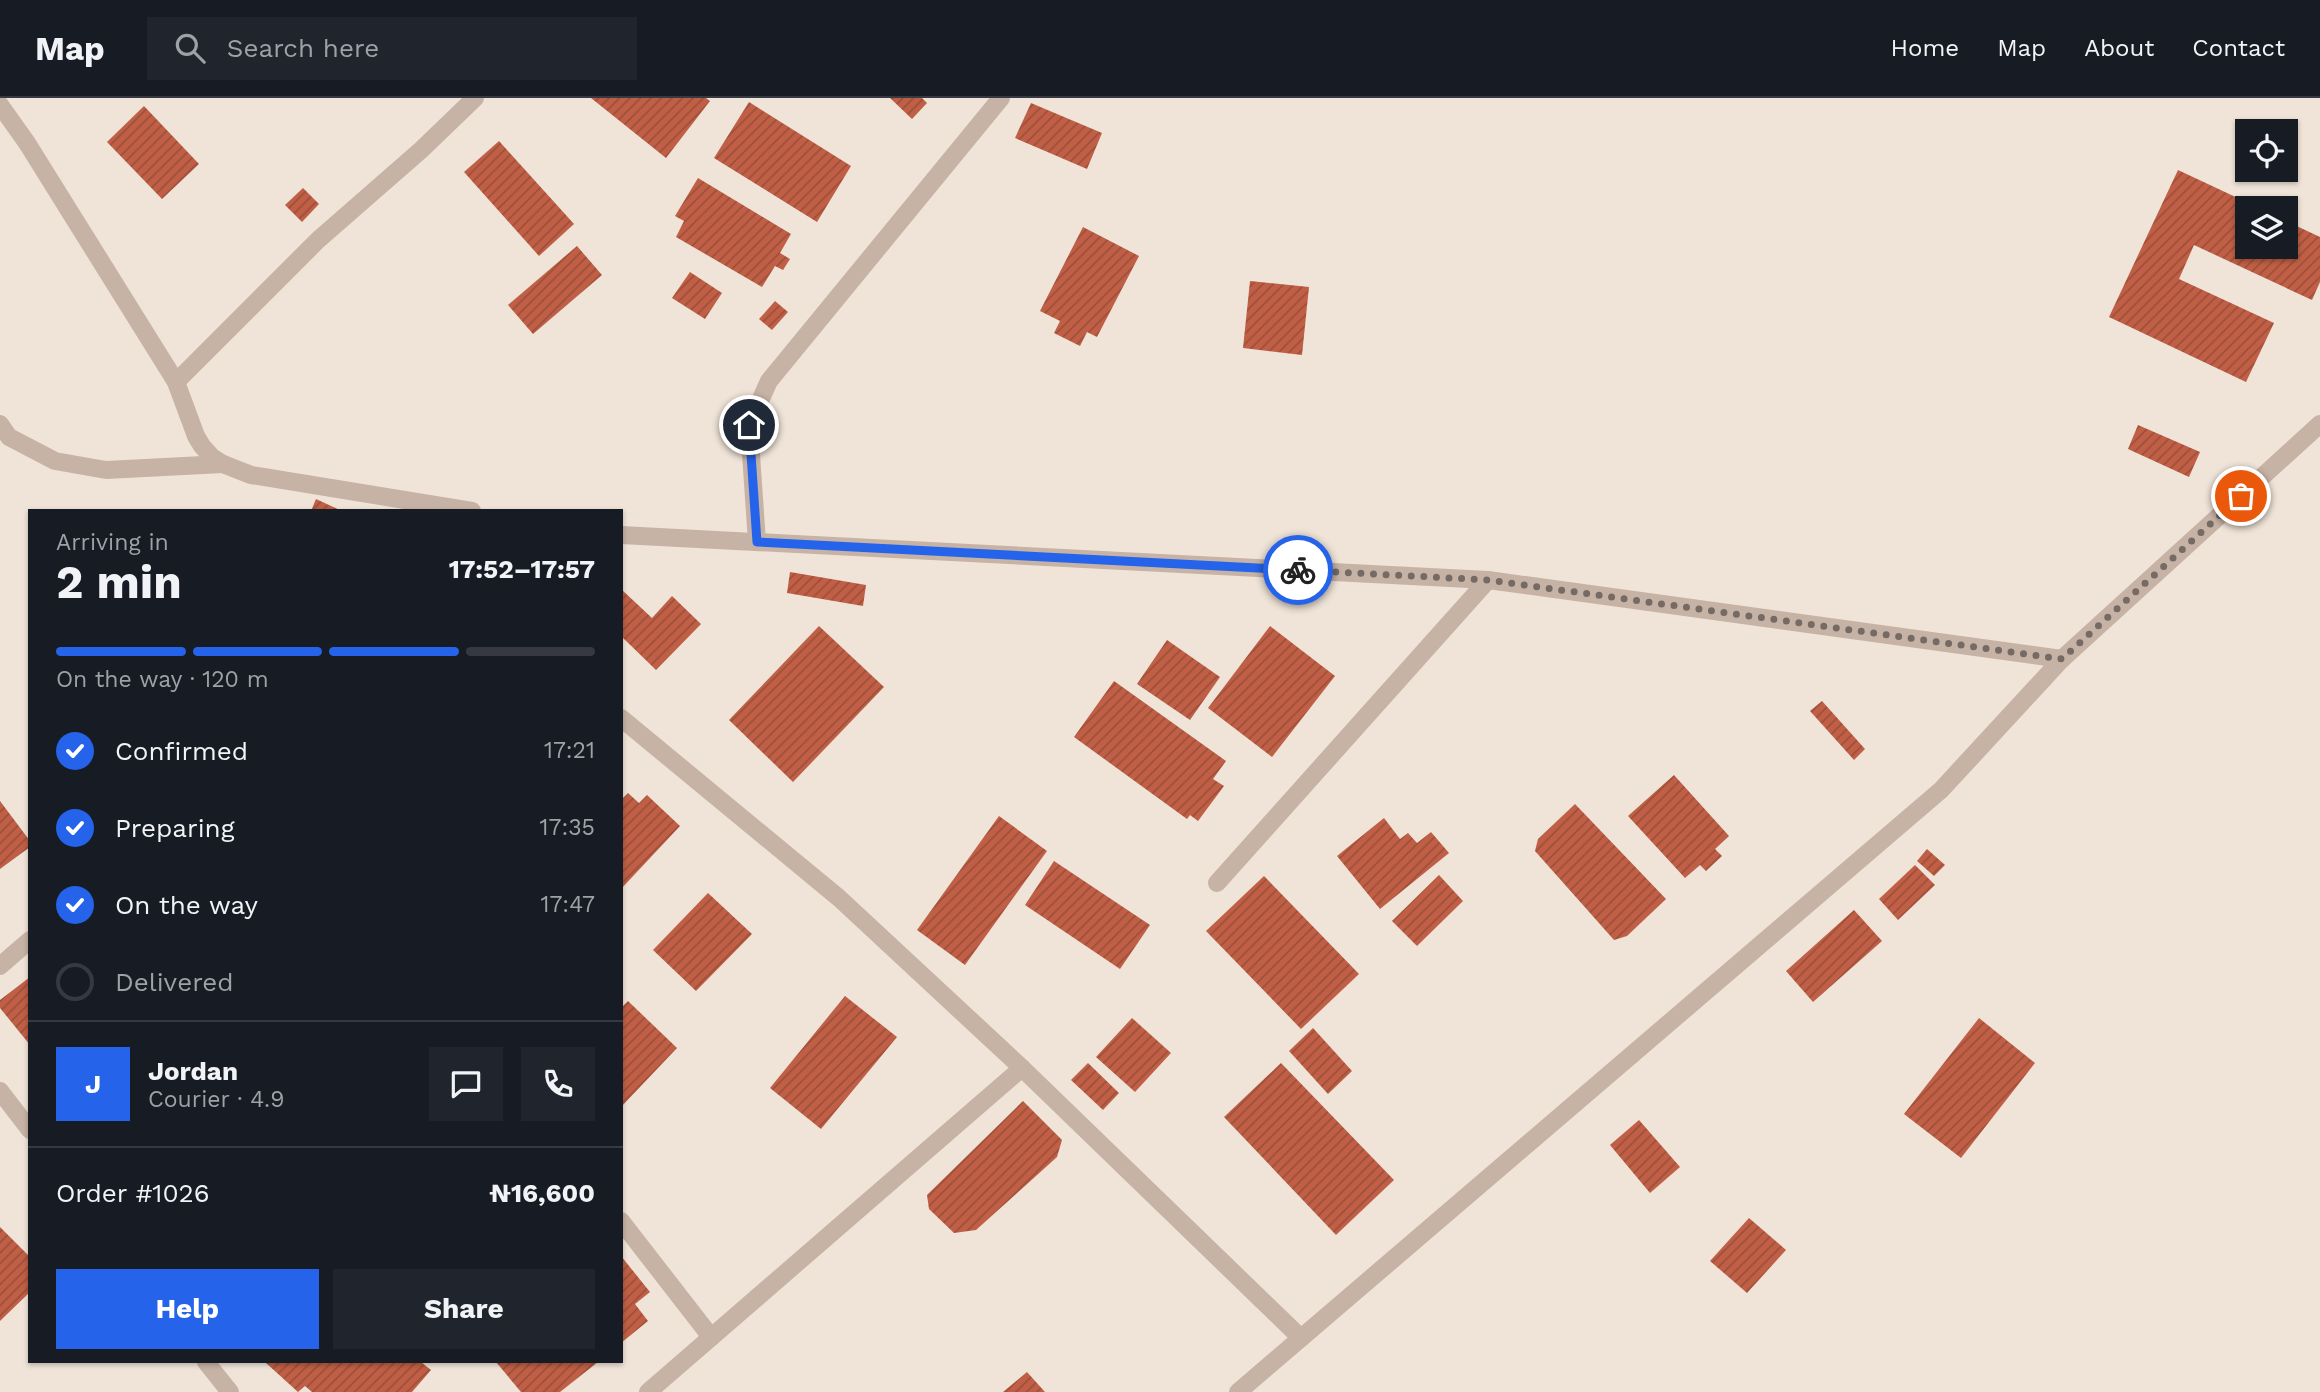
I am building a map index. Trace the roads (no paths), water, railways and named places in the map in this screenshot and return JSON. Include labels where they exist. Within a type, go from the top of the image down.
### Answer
[{"type":"street","points":[[176,382],[318,240],[421,150],[475,98]]},
{"type":"street","points":[[757,542],[749,425],[769,381],[1001,98]]},
{"type":"street","points":[[0,105],[27,143],[176,382],[196,436],[212,457],[251,475],[460,509]]},
{"type":"street","points":[[0,424],[9,437],[55,461],[106,470],[223,464]]},
{"type":"street","points":[[1237,1392],[1941,790],[2062,659],[2320,424]]},
{"type":"street","points":[[623,535],[1488,580],[2062,659]]},
{"type":"street","points":[[1217,883],[1488,580]]},
{"type":"street","points":[[623,720],[839,898],[1022,1068],[1301,1338]]},
{"type":"street","points":[[0,966],[28,942]]},
{"type":"street","points":[[648,1392],[1022,1068]]},
{"type":"street","points":[[0,1091],[28,1127]]},
{"type":"street","points":[[623,1224],[711,1337]]},
{"type":"street","points":[[207,1363],[230,1392]]}]
